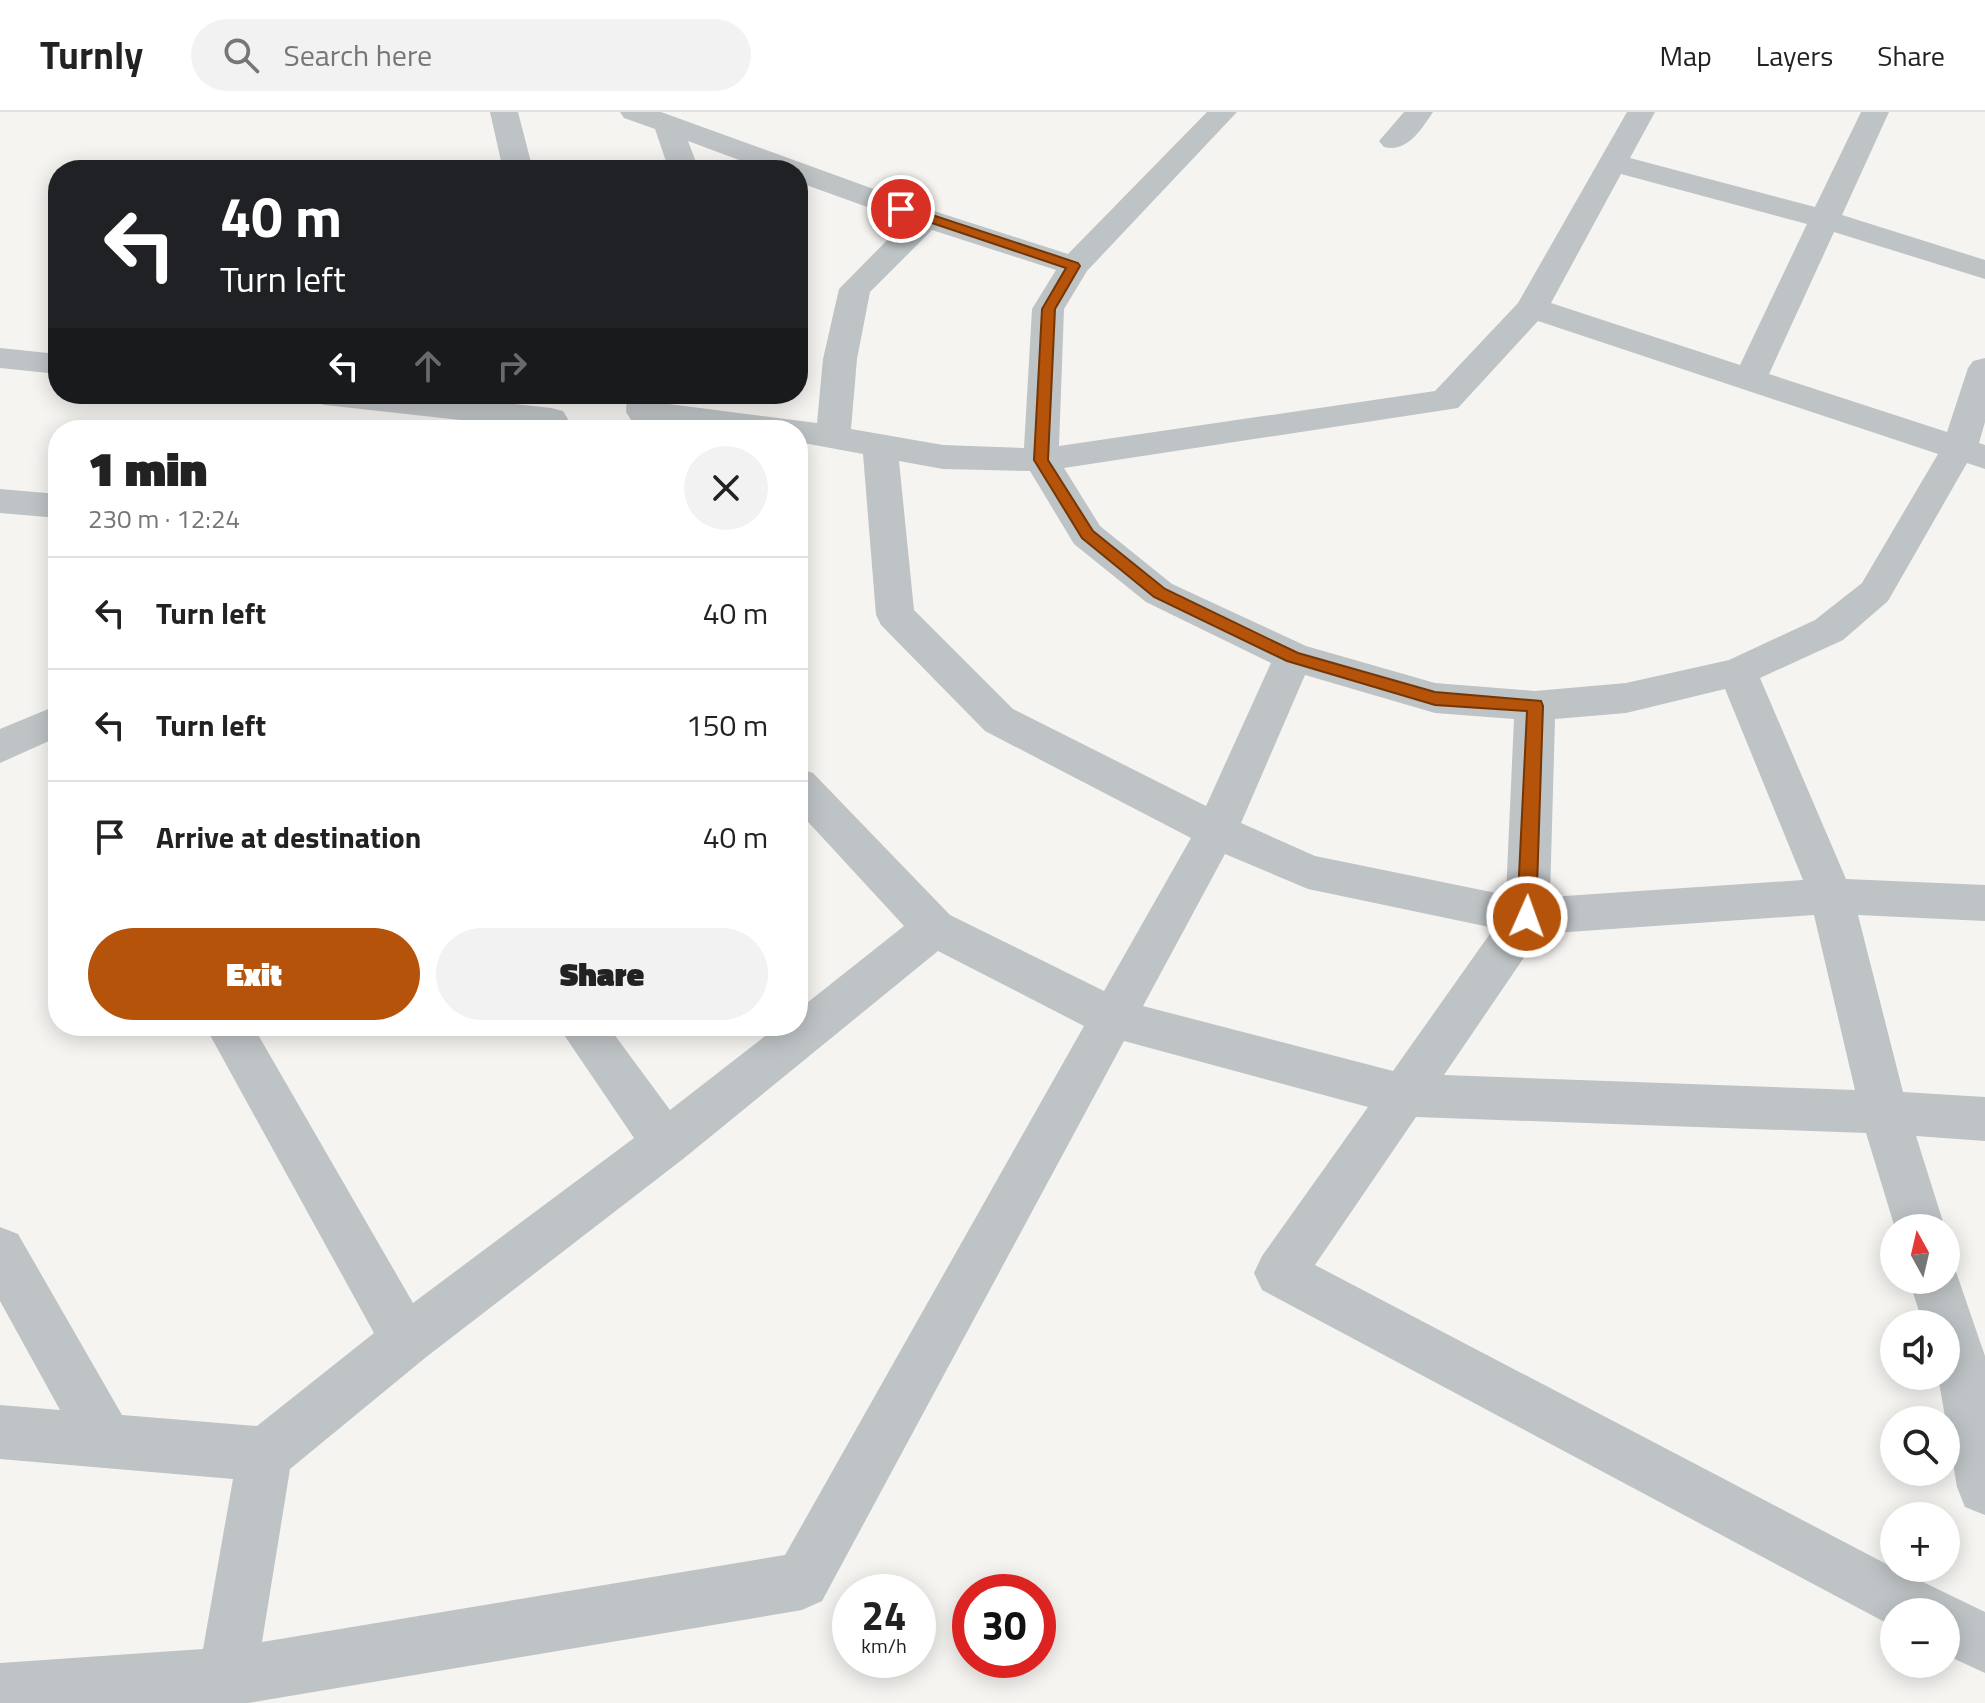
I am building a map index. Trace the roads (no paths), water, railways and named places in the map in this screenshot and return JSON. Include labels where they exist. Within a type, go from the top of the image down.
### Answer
[{"type":"street","points":[[504,112],[516,160]]},
{"type":"street","points":[[634,112],[762,160]]},
{"type":"street","points":[[1223,112],[1074,266],[1048,309],[1041,460],[1087,535],[1159,593],[1293,657],[1435,698],[1535,706],[1626,698],[1738,672],[1829,630],[1875,592],[1972,452],[1985,368]]},
{"type":"street","points":[[1394,141],[1419,112]]},
{"type":"street","points":[[808,432],[943,457],[1041,460],[1446,400],[1532,308],[1641,112]]},
{"type":"street","points":[[1750,379],[1875,112]]},
{"type":"street","points":[[667,124],[680,160]]},
{"type":"street","points":[[1611,162],[1825,219],[1985,270]]},
{"type":"street","points":[[808,177],[1074,266]]},
{"type":"street","points":[[833,435],[840,359],[855,289],[926,218]]},
{"type":"street","points":[[1532,308],[1972,452]]},
{"type":"street","points":[[0,358],[48,363]]},
{"type":"street","points":[[437,404],[549,414]]},
{"type":"street","points":[[643,404],[643,412],[709,420]]},
{"type":"street","points":[[880,445],[895,615],[999,720],[1216,831],[1308,872],[1527,917],[1831,896],[1985,903]]},
{"type":"street","points":[[0,501],[48,505]]},
{"type":"street","points":[[0,1693],[227,1677],[802,1581],[1216,831],[1293,657]]},
{"type":"street","points":[[1738,672],[1831,896],[1884,1112],[1916,1214]]},
{"type":"street","points":[[1535,706],[1527,917],[1280,1273],[1897,1598]]},
{"type":"street","points":[[0,747],[48,726]]},
{"type":"street","points":[[808,795],[934,928],[1113,1018],[1403,1095],[1884,1112],[1985,1119]]},
{"type":"street","points":[[808,1029],[934,928]]},
{"type":"street","points":[[234,1036],[406,1340]]},
{"type":"street","points":[[588,1036],[666,1143]]},
{"type":"street","points":[[227,1677],[265,1454],[406,1340],[666,1143],[799,1036]]},
{"type":"street","points":[[0,1251],[106,1440]]},
{"type":"street","points":[[1941,1294],[1975,1378],[1985,1487]]},
{"type":"street","points":[[0,1432],[265,1454]]},
{"type":"street","points":[[1960,1631],[1985,1644]]}]
